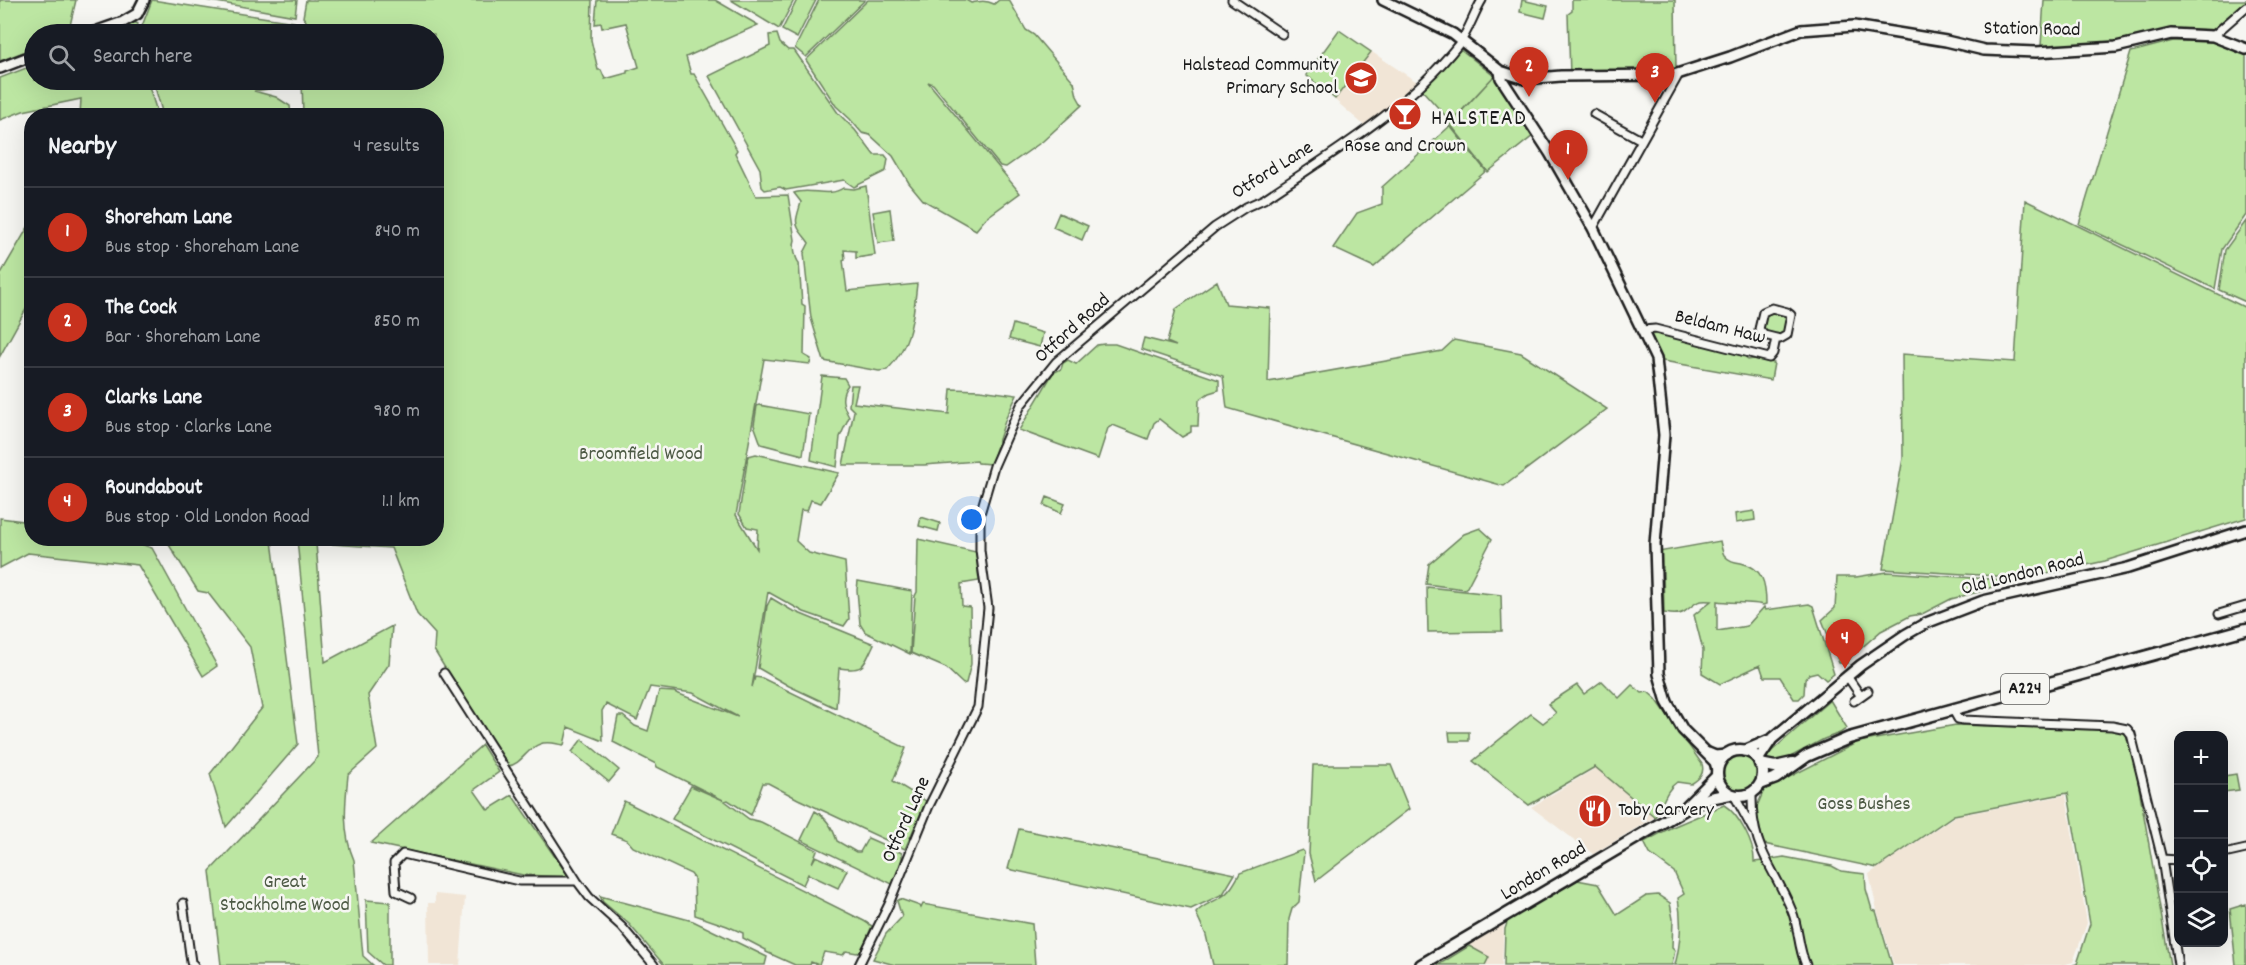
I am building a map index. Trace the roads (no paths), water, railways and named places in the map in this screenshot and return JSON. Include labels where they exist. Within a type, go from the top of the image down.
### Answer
[{"type":"main road","name":"A224","points":[[1760,784],[1776,778],[1821,749],[1849,738],[2246,629]]},
{"type":"main road","points":[[1744,751],[1759,762],[1762,775],[1760,784],[1752,793],[1732,794],[1722,787],[1717,773],[1726,754],[1744,751]]},
{"type":"main road","name":"A224","points":[[1759,762],[1775,767],[1796,763]]},
{"type":"main road","name":"London Road","points":[[1685,809],[1717,773]]},
{"type":"main road","name":"London Road","points":[[1421,965],[1685,809],[1710,798],[1732,794]]},
{"type":"street","points":[[117,24],[137,14],[144,0]]},
{"type":"street","points":[[1233,0],[1278,28]]},
{"type":"street","points":[[1383,0],[1421,17],[1462,40],[1500,71],[1501,78],[1550,153],[1593,228],[1656,359],[1664,435],[1655,544],[1660,682],[1667,702],[1683,730],[1715,762],[1717,773]]},
{"type":"street","name":"Otford Lane","points":[[1154,280],[1215,227],[1264,199],[1365,132],[1421,83],[1462,40],[1482,0]]},
{"type":"street","points":[[2212,36],[2246,7]]},
{"type":"street","name":"Station Road","points":[[1500,71],[1515,77],[1531,79],[1561,76],[1679,74],[1801,30],[1854,26],[1946,41],[1984,50],[2036,52],[2116,47],[2171,34],[2212,36],[2246,49]]},
{"type":"street","points":[[0,68],[24,59]]},
{"type":"street","points":[[1593,228],[1679,74]]},
{"type":"street","points":[[1594,114],[1641,140]]},
{"type":"street","name":"Otford Road","points":[[982,687],[988,608],[980,550],[980,514],[994,466],[1021,405],[1056,362],[1154,280]]},
{"type":"street","name":"Beldam Haw","points":[[1767,309],[1779,310],[1791,315],[1787,335],[1780,339],[1776,338],[1764,335],[1760,329],[1763,312],[1767,309]]},
{"type":"street","name":"Beldam Haw","points":[[1643,330],[1655,328],[1769,358],[1773,353],[1776,338]]},
{"type":"street","name":"Old London Road","points":[[1744,751],[1772,739],[1875,654],[1926,623],[1966,606],[2128,568],[2246,530]]},
{"type":"street","points":[[2219,614],[2246,606]]},
{"type":"street","points":[[444,673],[576,881],[589,897],[622,927],[654,965]]},
{"type":"street","points":[[1847,676],[1857,698],[1868,691]]},
{"type":"street","name":"Otford Lane","points":[[859,965],[889,904],[929,807],[978,707],[982,687]]},
{"type":"street","points":[[1953,710],[1958,719],[1963,720],[2112,726],[2127,729],[2131,734],[2162,859],[2178,965]]},
{"type":"street","name":"Old London Road","points":[[1759,762],[1772,739]]},
{"type":"street","points":[[1706,752],[1715,756],[1726,754]]},
{"type":"street","points":[[1752,793],[1754,832]]},
{"type":"street","points":[[1732,794],[1754,832],[1763,858],[1792,912],[1801,955],[1806,965]]},
{"type":"street","points":[[2228,853],[2246,849]]},
{"type":"street","points":[[411,898],[396,891],[394,863],[403,854],[519,881],[576,881]]},
{"type":"street","points":[[2162,859],[2174,860]]},
{"type":"street","points":[[183,903],[191,962],[194,965]]},
{"type":"place","name":"Halstead Community Primary School","points":[[1361,78]]},
{"type":"place","name":"The Cock","points":[[1529,97]]},
{"type":"place","name":"Clarks Lane","points":[[1655,103]]},
{"type":"place","name":"Rose and Crown","points":[[1405,114]]},
{"type":"place","name":"Shoreham Lane","points":[[1568,180]]},
{"type":"place","name":"Roundabout","points":[[1845,669]]},
{"type":"place","name":"Toby Carvery","points":[[1595,811]]},
{"type":"district","name":"HALSTEAD","points":[[1479,119]]},
{"type":"park label","name":"Broomfield Wood","points":[[641,455]]},
{"type":"park label","name":"Goss Bushes","points":[[1864,805]]},
{"type":"park label","name":"Great Stockholme Wood","points":[[285,894]]}]
